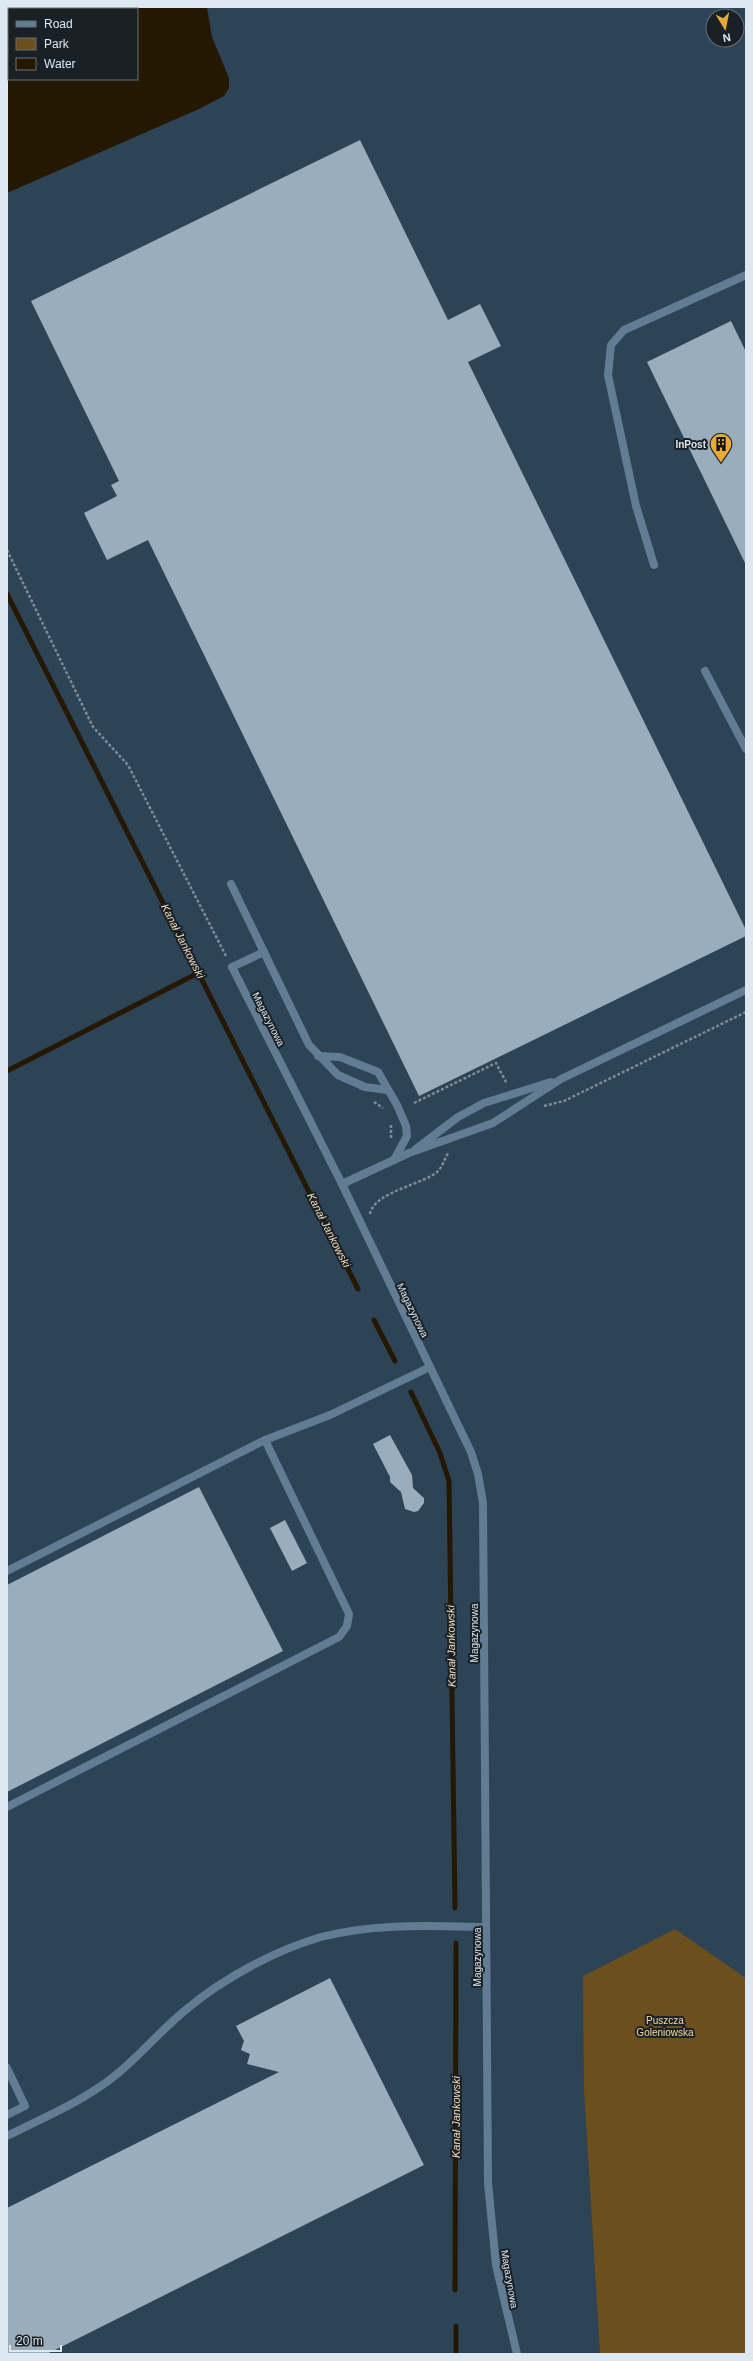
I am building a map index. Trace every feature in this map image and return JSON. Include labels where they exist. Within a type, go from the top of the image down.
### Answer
[{"type":"street","points":[[654,565],[636,506],[608,375],[611,345],[624,330],[746,275]]},
{"type":"street","points":[[705,671],[746,750]]},
{"type":"street","points":[[231,884],[309,1045],[338,1075],[365,1087],[388,1090]]},
{"type":"street","points":[[232,967],[264,952]]},
{"type":"street","name":"Magazynowa","points":[[232,967],[342,1184],[471,1452],[478,1474],[483,1502],[488,2183],[496,2265],[517,2354]]},
{"type":"street","points":[[342,1184],[410,1153],[493,1123],[561,1079],[746,990]]},
{"type":"street","points":[[318,1056],[340,1057],[378,1072],[397,1105],[406,1126],[407,1136],[394,1160]]},
{"type":"street","points":[[410,1153],[458,1117],[484,1103],[561,1079]]},
{"type":"street","points":[[7,1572],[265,1440],[330,1416],[430,1367]]},
{"type":"street","points":[[7,1807],[339,1637],[347,1626],[349,1614],[265,1440]]},
{"type":"street","points":[[7,2136],[75,2103],[109,2081],[188,2008],[221,1983],[285,1950],[321,1938],[366,1928],[486,1927]]},
{"type":"street","points":[[7,2068],[25,2106],[7,2115]]},
{"type":"path","points":[[7,550],[93,727],[128,765],[232,967]]},
{"type":"path","points":[[540,1108],[564,1101],[746,1012]]},
{"type":"path","points":[[414,1103],[496,1064],[508,1086]]},
{"type":"path","points":[[389,1142],[390,1120]]},
{"type":"path","points":[[371,1221],[370,1211],[376,1204],[439,1170],[447,1154],[454,1150]]},
{"type":"shaded area","points":[[7,7],[746,7],[746,1978],[675,1929],[584,2091],[600,2354],[7,2354]]},
{"type":"green space","name":"Puszcza Goleniowska","points":[[675,1929],[746,1978],[746,2354],[600,2354],[584,2091],[583,1976]]},
{"type":"water","points":[[7,7],[10,8],[8,8],[8,80],[138,80],[138,8],[86,8],[207,7],[212,37],[229,78],[229,88],[224,96],[199,109],[7,193]]},
{"type":"building","points":[[360,140],[448,320],[480,304],[501,346],[468,362],[746,930],[746,936],[419,1096],[148,540],[107,560],[84,513],[117,496],[111,485],[119,481],[31,301]]},
{"type":"building","name":"InPost","points":[[731,321],[746,352],[746,565],[647,362]]},
{"type":"building","points":[[390,1435],[412,1475],[413,1488],[424,1498],[424,1503],[418,1511],[414,1512],[405,1509],[401,1492],[390,1482],[390,1477],[373,1444]]},
{"type":"building","points":[[199,1487],[283,1651],[7,1792],[7,1585]]},
{"type":"building","points":[[285,1520],[307,1563],[292,1571],[270,1528]]},
{"type":"building","points":[[330,1978],[424,2165],[47,2354],[7,2354],[7,2208],[279,2072],[247,2064],[250,2054],[241,2050],[244,2041],[236,2026]]},
{"type":"waterway","name":"Kanał Jankowski","points":[[7,594],[358,1289]]},
{"type":"waterway","points":[[7,1071],[198,973]]},
{"type":"waterway","name":"Kanał Jankowski","points":[[374,1320],[395,1361]]},
{"type":"waterway","name":"Kanał Jankowski","points":[[411,1392],[440,1453],[449,1481],[455,1908]]},
{"type":"waterway","name":"Kanał Jankowski","points":[[455,2290],[456,1943]]},
{"type":"waterway","name":"Kanał Jankowski","points":[[456,2326],[456,2354]]},
{"type":"place","name":"InPost","points":[[721,464]]}]
